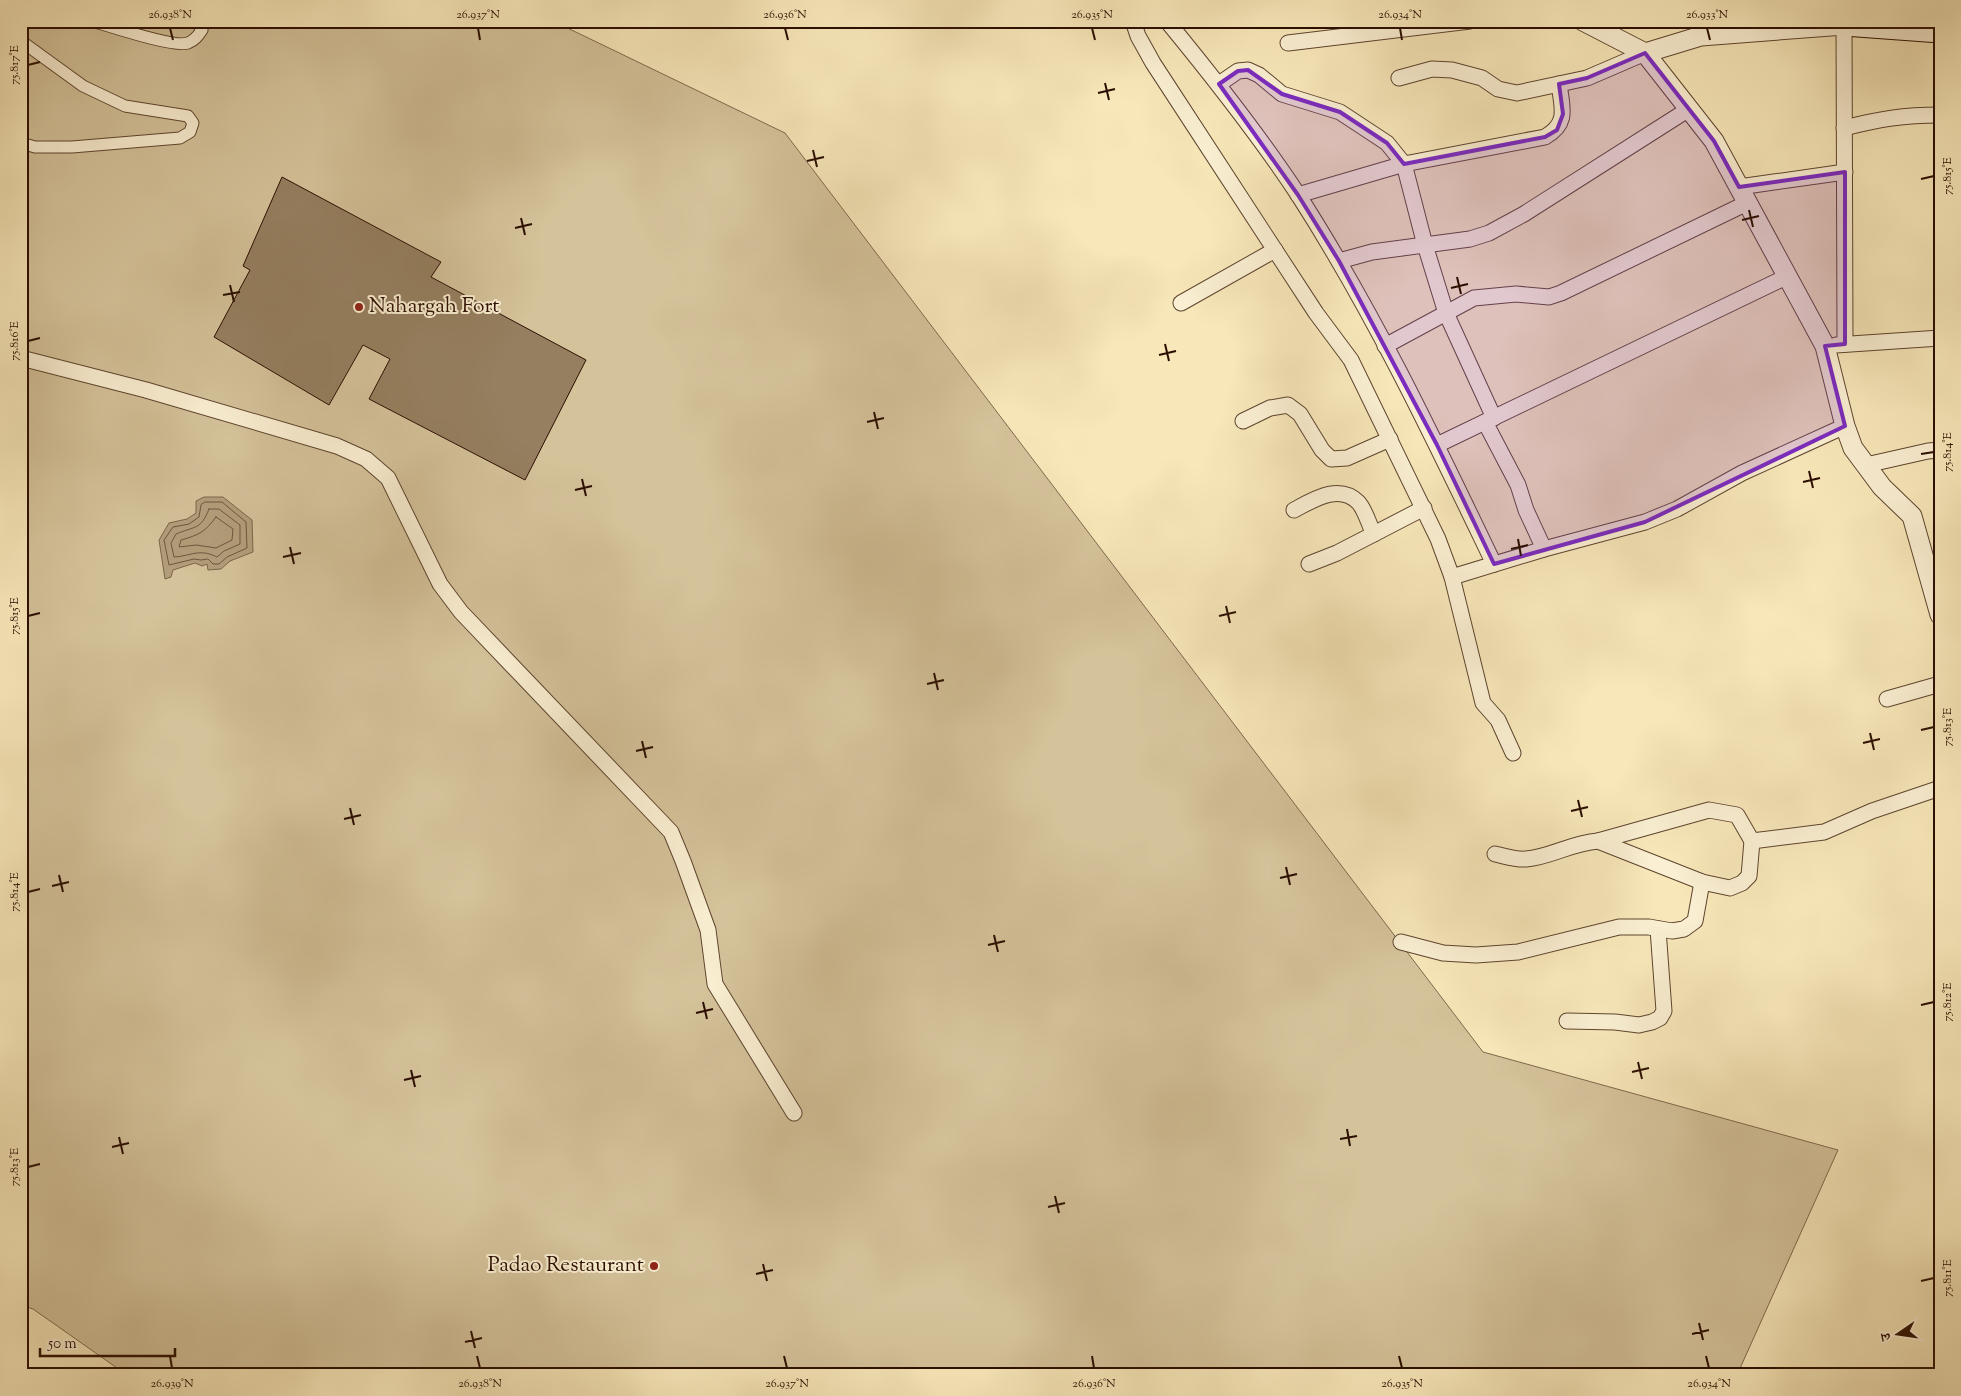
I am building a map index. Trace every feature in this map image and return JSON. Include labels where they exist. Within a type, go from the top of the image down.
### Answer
[{"type":"main road","points":[[1844,23],[1940,32]]},
{"type":"street","points":[[92,21],[160,40],[186,44],[196,38],[202,30],[194,21]]},
{"type":"street","points":[[1133,21],[1138,36],[1153,63],[1316,313],[1351,360],[1438,539],[1452,577],[1483,703],[1498,720],[1514,753]]},
{"type":"street","points":[[1167,21],[1219,84],[1298,195],[1339,262],[1437,445],[1494,564]]},
{"type":"street","points":[[1288,43],[1409,25],[1470,21]]},
{"type":"street","points":[[1583,21],[1645,53],[1714,141],[1825,346],[1845,426],[1853,448],[1882,487],[1912,516],[1934,573],[1940,615]]},
{"type":"street","points":[[1398,78],[1432,69],[1452,70],[1482,78],[1498,89],[1517,93],[1587,78],[1645,53],[1701,36],[1844,23],[1845,344]]},
{"type":"street","points":[[21,41],[83,86],[125,106],[188,116],[193,124],[190,132],[180,138],[72,147],[35,146],[21,143]]},
{"type":"street","points":[[1219,84],[1238,70],[1248,70],[1259,74],[1282,94],[1340,112],[1358,123],[1388,143],[1404,164],[1425,246],[1446,313],[1518,485],[1526,510],[1544,549]]},
{"type":"street","points":[[1298,195],[1404,164],[1545,137],[1557,130],[1563,114],[1559,84]]},
{"type":"street","points":[[1339,262],[1372,252],[1470,239],[1489,233],[1524,214],[1688,109]]},
{"type":"street","points":[[1844,128],[1878,119],[1905,115],[1940,115]]},
{"type":"street","points":[[1385,346],[1474,298],[1516,294],[1549,297],[1561,293],[1743,196],[1845,172]]},
{"type":"street","points":[[1181,302],[1276,250]]},
{"type":"street","points":[[1437,445],[1786,277]]},
{"type":"street","points":[[1825,346],[1940,338]]},
{"type":"street","points":[[21,358],[146,390],[337,446],[366,460],[388,478],[440,584],[461,612],[671,832],[708,930],[715,984],[794,1113]]},
{"type":"street","points":[[1243,421],[1270,408],[1288,405],[1300,414],[1322,450],[1331,459],[1347,458],[1390,439]]},
{"type":"street","points":[[1452,577],[1544,549],[1645,522],[1677,509],[1742,472],[1845,426]]},
{"type":"street","points":[[1866,465],[1940,450]]},
{"type":"street","points":[[1294,510],[1320,496],[1333,493],[1348,495],[1359,503],[1374,534]]},
{"type":"street","points":[[1308,564],[1337,553],[1424,508]]},
{"type":"street","points":[[1887,699],[1940,684]]},
{"type":"street","points":[[1752,840],[1824,832],[1872,810],[1940,788]]},
{"type":"street","points":[[1495,854],[1524,859],[1540,857],[1582,842],[1598,841],[1709,810],[1737,815],[1752,840],[1749,876],[1742,883],[1730,888],[1702,882],[1598,841]]},
{"type":"street","points":[[1401,942],[1443,953],[1476,955],[1518,952],[1619,927],[1672,931],[1684,928],[1695,921],[1702,882]]},
{"type":"street","points":[[1567,1022],[1615,1022],[1639,1025],[1660,1018],[1664,1011],[1658,929]]},
{"type":"highlighted area","points":[[1645,53],[1714,141],[1739,187],[1845,172],[1845,344],[1825,346],[1845,426],[1645,522],[1494,564],[1437,445],[1339,261],[1298,195],[1219,84],[1238,71],[1248,70],[1282,94],[1340,112],[1387,143],[1404,164],[1545,137],[1557,130],[1563,114],[1559,84],[1587,78]]},
{"type":"shaded area","points":[[21,21],[553,21],[785,133],[1483,1052],[1838,1150],[1737,1375],[127,1375],[33,1309],[21,1305]]},
{"type":"water","points":[[204,497],[223,497],[252,520],[253,552],[230,561],[221,569],[208,570],[207,564],[202,566],[195,563],[173,570],[171,577],[165,579],[159,540],[169,523],[187,519],[196,513],[196,501]]},
{"type":"building","name":"Nahargah Fort","points":[[282,177],[441,262],[431,277],[586,360],[525,480],[369,399],[390,359],[363,345],[329,405],[214,337],[250,270],[243,266]]},
{"type":"place","name":"Nahargah Fort","points":[[359,307]]},
{"type":"place","name":"Padao Restaurant","points":[[654,1266]]}]
